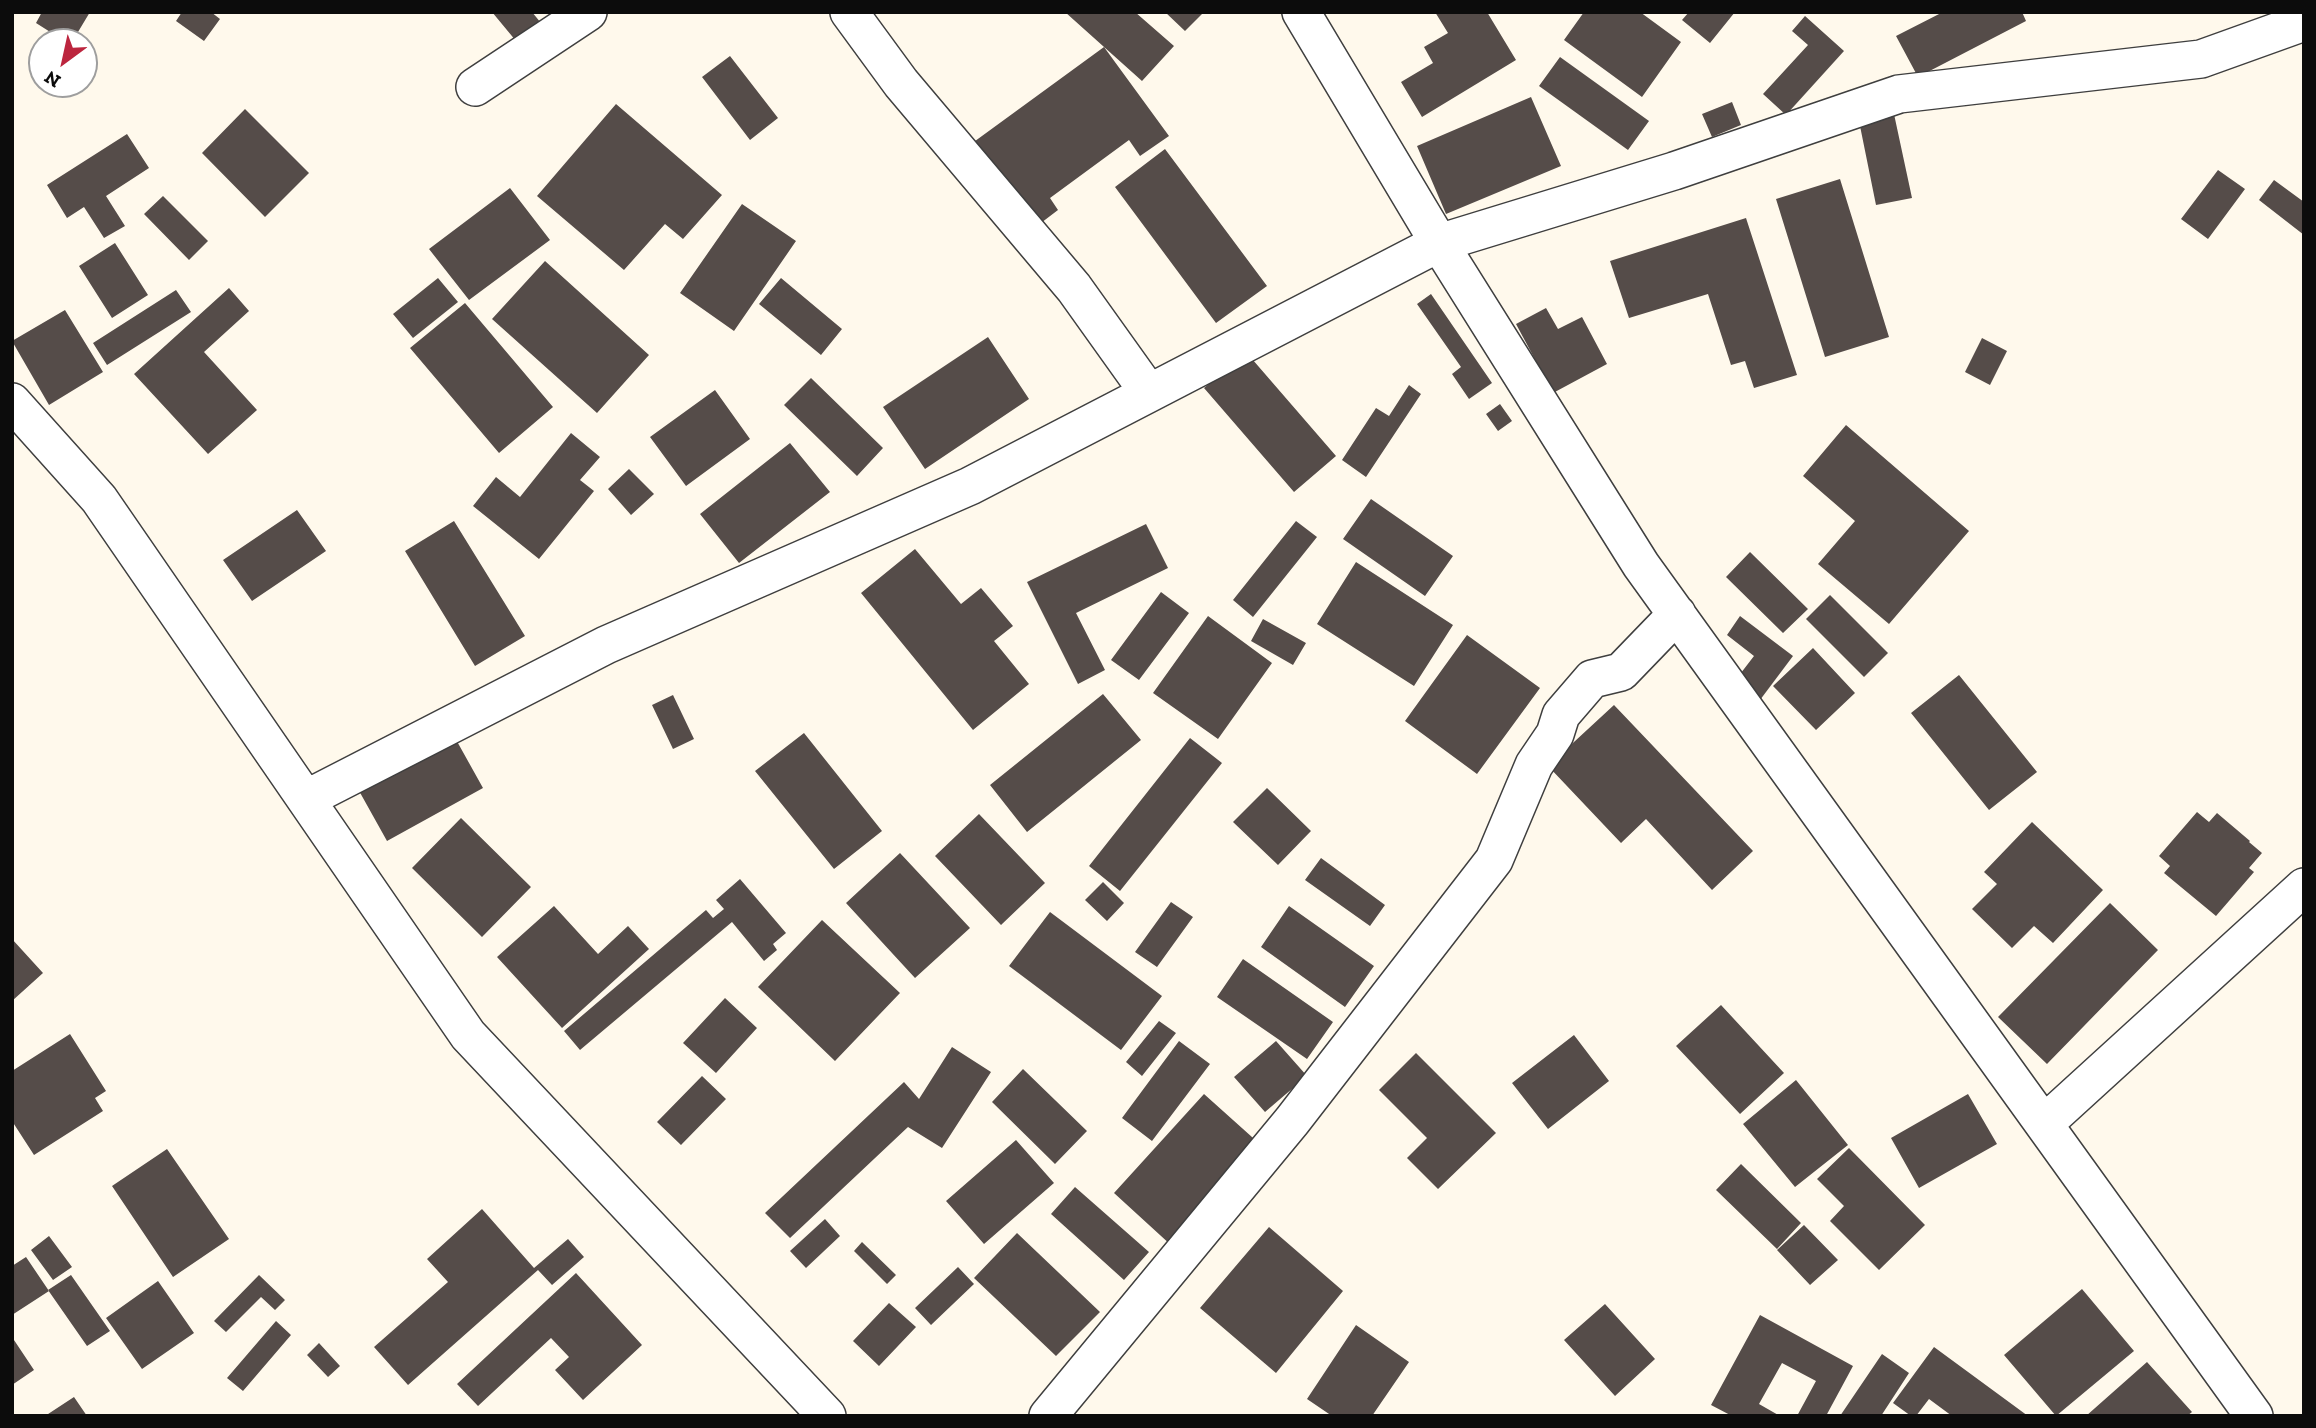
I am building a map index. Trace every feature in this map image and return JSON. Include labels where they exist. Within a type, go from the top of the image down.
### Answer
[{"type":"street","points":[[475,87],[588,12]]},
{"type":"street","points":[[849,12],[901,83],[1074,288],[1149,393]]},
{"type":"street","points":[[1301,12],[1439,243],[1641,565],[2254,1416]]},
{"type":"street","points":[[306,799],[606,645],[970,486],[1439,243],[1674,171],[1899,94],[2201,58],[2304,22]]},
{"type":"street","points":[[12,402],[99,499],[468,1035],[819,1413]]},
{"type":"street","points":[[1048,1416],[1293,1121],[1494,860],[1534,765],[1555,734],[1561,715],[1592,679],[1621,672],[1677,614]]},
{"type":"street","points":[[2044,1124],[2304,887]]},
{"type":"building","points":[[42,12],[90,12],[80,28],[44,28],[36,23]]},
{"type":"building","points":[[182,12],[211,12],[220,19],[204,41],[176,21]]},
{"type":"building","points":[[492,12],[532,12],[545,28],[521,47]]},
{"type":"building","points":[[1065,12],[1135,12],[1174,46],[1142,81]]},
{"type":"building","points":[[1165,12],[1204,12],[1185,31]]},
{"type":"building","points":[[1435,12],[1487,12],[1516,60],[1422,117],[1401,82],[1433,63],[1424,47],[1448,33]]},
{"type":"building","points":[[1584,12],[1640,12],[1681,42],[1642,97],[1564,40]]},
{"type":"building","points":[[1689,12],[1735,12],[1710,43],[1682,20]]},
{"type":"building","points":[[1943,12],[2022,12],[2026,21],[1918,77],[1896,36]]},
{"type":"building","points":[[1805,16],[1844,51],[1786,115],[1763,94],[1808,45],[1792,31]]},
{"type":"building","points":[[1104,47],[1169,136],[1140,156],[1129,140],[1050,198],[1058,210],[1033,229],[971,144]]},
{"type":"building","points":[[730,56],[778,118],[750,140],[702,77]]},
{"type":"building","points":[[1560,57],[1649,121],[1628,150],[1539,86]]},
{"type":"building","points":[[1531,97],[1561,166],[1446,214],[1417,146]]},
{"type":"building","points":[[1732,102],[1741,125],[1712,137],[1702,114]]},
{"type":"building","points":[[616,104],[722,195],[683,239],[665,224],[624,270],[537,196]]},
{"type":"building","points":[[245,109],[309,173],[265,217],[202,153]]},
{"type":"building","points":[[1894,114],[1912,198],[1876,205],[1859,121]]},
{"type":"building","points":[[127,134],[149,168],[106,196],[125,226],[104,238],[84,207],[67,218],[47,185]]},
{"type":"building","points":[[1165,149],[1267,286],[1216,323],[1115,187]]},
{"type":"building","points":[[2218,170],[2245,189],[2208,239],[2181,219]]},
{"type":"building","points":[[1840,179],[1889,337],[1825,357],[1776,199]]},
{"type":"building","points":[[2274,180],[2304,202],[2304,235],[2259,200]]},
{"type":"building","points":[[510,188],[550,240],[469,300],[429,249]]},
{"type":"building","points":[[163,196],[208,241],[189,260],[144,214]]},
{"type":"building","points":[[742,204],[796,241],[734,331],[680,293]]},
{"type":"building","points":[[1746,218],[1797,375],[1754,388],[1745,361],[1731,365],[1708,294],[1629,318],[1610,261]]},
{"type":"building","points":[[115,243],[148,295],[112,318],[79,266]]},
{"type":"building","points":[[545,261],[649,355],[597,413],[492,319]]},
{"type":"building","points":[[438,278],[458,302],[413,338],[393,314]]},
{"type":"building","points":[[781,278],[842,329],[821,355],[759,304]]},
{"type":"building","points":[[229,288],[249,311],[204,352],[257,410],[208,454],[134,374]]},
{"type":"building","points":[[176,290],[191,312],[107,365],[93,343]]},
{"type":"building","points":[[1431,294],[1492,383],[1469,399],[1452,374],[1461,367],[1417,304]]},
{"type":"building","points":[[465,303],[553,407],[499,453],[410,348]]},
{"type":"building","points":[[1546,308],[1558,329],[1582,317],[1607,364],[1553,393],[1516,324]]},
{"type":"building","points":[[65,310],[103,372],[49,405],[12,341]]},
{"type":"building","points":[[988,337],[1029,399],[925,469],[883,407]]},
{"type":"building","points":[[1982,338],[2007,351],[1990,385],[1965,372]]},
{"type":"building","points":[[1246,352],[1336,456],[1294,492],[1204,388]]},
{"type":"building","points":[[811,378],[883,448],[857,476],[784,405]]},
{"type":"building","points":[[1409,385],[1421,394],[1366,477],[1342,460],[1376,408],[1389,416]]},
{"type":"building","points":[[715,390],[750,439],[686,486],[650,437]]},
{"type":"building","points":[[1500,404],[1512,421],[1498,431],[1486,414]]},
{"type":"building","points":[[1846,425],[1969,531],[1889,624],[1818,564],[1855,521],[1803,476]]},
{"type":"building","points":[[571,433],[600,457],[580,480],[594,491],[539,559],[473,506],[496,477],[520,497]]},
{"type":"building","points":[[790,443],[830,492],[739,563],[700,514]]},
{"type":"building","points":[[629,469],[654,494],[631,515],[608,489]]},
{"type":"building","points":[[1371,499],[1453,556],[1425,596],[1343,539]]},
{"type":"building","points":[[297,510],[326,551],[252,601],[223,560]]},
{"type":"building","points":[[454,521],[525,636],[475,666],[405,551]]},
{"type":"building","points":[[1296,521],[1317,537],[1253,617],[1233,600]]},
{"type":"building","points":[[1146,524],[1168,568],[1076,613],[1105,670],[1078,684],[1027,582]]},
{"type":"building","points":[[915,549],[961,604],[981,588],[1013,626],[994,641],[1029,684],[973,730],[861,593]]},
{"type":"building","points":[[1750,552],[1808,609],[1783,633],[1726,577]]},
{"type":"building","points":[[1356,562],[1453,625],[1414,686],[1317,624]]},
{"type":"building","points":[[1161,592],[1189,613],[1139,680],[1111,660]]},
{"type":"building","points":[[1830,595],[1888,653],[1864,677],[1806,619]]},
{"type":"building","points":[[1208,616],[1272,663],[1218,739],[1153,693]]},
{"type":"building","points":[[1740,616],[1793,656],[1760,700],[1734,682],[1754,656],[1727,635]]},
{"type":"building","points":[[1263,619],[1306,643],[1293,665],[1251,641]]},
{"type":"building","points":[[1467,635],[1540,688],[1477,774],[1405,721]]},
{"type":"building","points":[[1813,648],[1855,693],[1816,730],[1773,686]]},
{"type":"building","points":[[1959,675],[2037,772],[1989,810],[1911,713]]},
{"type":"building","points":[[1103,694],[1141,740],[1027,832],[990,785]]},
{"type":"building","points":[[673,695],[694,739],[673,749],[652,705]]},
{"type":"building","points":[[1614,705],[1753,851],[1712,890],[1646,819],[1621,843],[1548,766]]},
{"type":"building","points":[[804,733],[882,831],[834,869],[755,771]]},
{"type":"building","points":[[454,736],[483,788],[387,841],[358,789]]},
{"type":"building","points":[[1190,738],[1222,763],[1120,891],[1089,866]]},
{"type":"building","points":[[1267,788],[1311,831],[1278,865],[1233,822]]},
{"type":"building","points":[[2197,812],[2209,822],[2217,813],[2262,853],[2249,868],[2254,872],[2216,916],[2164,873],[2170,866],[2159,856]]},
{"type":"building","points":[[979,814],[1045,883],[1001,925],[935,856]]},
{"type":"building","points":[[461,818],[531,887],[482,937],[412,868]]},
{"type":"building","points":[[2032,822],[2103,890],[2053,943],[2034,926],[2012,948],[1972,909],[1997,884],[1984,872]]},
{"type":"building","points":[[900,853],[970,928],[915,978],[846,903]]},
{"type":"building","points":[[1321,858],[1385,905],[1370,926],[1305,880]]},
{"type":"building","points":[[740,879],[786,933],[773,944],[777,950],[764,961],[732,922],[580,1050],[564,1031],[706,910],[713,918],[724,909],[716,900]]},
{"type":"building","points":[[1103,882],[1124,903],[1107,921],[1085,900]]},
{"type":"building","points":[[1171,902],[1193,917],[1157,967],[1135,952]]},
{"type":"building","points":[[2110,903],[2158,950],[2047,1064],[1998,1017]]},
{"type":"building","points":[[554,906],[598,954],[628,926],[649,949],[562,1028],[497,957]]},
{"type":"building","points":[[1289,906],[1374,966],[1345,1007],[1261,947]]},
{"type":"building","points":[[1050,912],[1162,996],[1121,1050],[1009,966]]},
{"type":"building","points":[[822,920],[900,993],[835,1061],[758,987]]},
{"type":"building","points":[[12,939],[43,973],[12,1001]]},
{"type":"building","points":[[1243,959],[1333,1022],[1307,1059],[1217,997]]},
{"type":"building","points":[[725,998],[757,1028],[716,1073],[683,1043]]},
{"type":"building","points":[[1721,1005],[1784,1073],[1740,1114],[1676,1046]]},
{"type":"building","points":[[1159,1021],[1176,1033],[1142,1076],[1126,1062]]},
{"type":"building","points":[[70,1034],[106,1091],[95,1098],[103,1111],[34,1155],[12,1121],[12,1071]]},
{"type":"building","points":[[1574,1035],[1609,1081],[1548,1129],[1512,1083]]},
{"type":"building","points":[[1179,1041],[1210,1064],[1152,1141],[1122,1118]]},
{"type":"building","points":[[1276,1041],[1307,1076],[1265,1112],[1234,1077]]},
{"type":"building","points":[[952,1047],[991,1072],[942,1148],[908,1127],[790,1238],[765,1213],[904,1082],[919,1099]]},
{"type":"building","points":[[1416,1053],[1496,1133],[1438,1189],[1407,1158],[1427,1138],[1379,1090]]},
{"type":"building","points":[[1023,1069],[1087,1131],[1055,1164],[992,1102]]},
{"type":"building","points":[[702,1076],[726,1099],[681,1145],[657,1122]]},
{"type":"building","points":[[1796,1080],[1848,1145],[1795,1187],[1743,1124]]},
{"type":"building","points":[[1204,1094],[1262,1146],[1172,1246],[1114,1193]]},
{"type":"building","points":[[1968,1094],[1997,1144],[1919,1188],[1891,1138]]},
{"type":"building","points":[[1016,1140],[1054,1183],[984,1244],[946,1201]]},
{"type":"building","points":[[1849,1148],[1925,1225],[1879,1270],[1830,1221],[1844,1206],[1817,1179]]},
{"type":"building","points":[[167,1149],[229,1239],[173,1277],[112,1186]]},
{"type":"building","points":[[1741,1164],[1801,1223],[1777,1249],[1716,1190]]},
{"type":"building","points":[[1075,1187],[1149,1252],[1124,1280],[1051,1214]]},
{"type":"building","points":[[482,1209],[534,1268],[568,1239],[584,1257],[552,1285],[538,1270],[408,1385],[374,1347],[448,1282],[427,1259]]},
{"type":"building","points":[[825,1219],[840,1236],[806,1268],[790,1251]]},
{"type":"building","points":[[1804,1225],[1838,1260],[1810,1285],[1777,1250]]},
{"type":"building","points":[[1269,1227],[1343,1291],[1276,1373],[1200,1308]]},
{"type":"building","points":[[1017,1233],[1100,1312],[1056,1356],[974,1278]]},
{"type":"building","points":[[49,1236],[72,1267],[53,1280],[31,1250]]},
{"type":"building","points":[[862,1242],[896,1275],[887,1284],[854,1251]]},
{"type":"building","points":[[26,1257],[49,1291],[12,1315],[12,1266]]},
{"type":"building","points":[[958,1267],[974,1284],[931,1325],[915,1308]]},
{"type":"building","points":[[576,1273],[642,1345],[583,1400],[555,1370],[569,1357],[551,1338],[478,1406],[457,1384]]},
{"type":"building","points":[[71,1275],[110,1331],[87,1346],[48,1290]]},
{"type":"building","points":[[259,1275],[285,1300],[275,1310],[261,1297],[226,1332],[214,1321]]},
{"type":"building","points":[[158,1281],[194,1333],[142,1369],[106,1318]]},
{"type":"building","points":[[2082,1289],[2134,1351],[2056,1416],[2004,1355]]},
{"type":"building","points":[[889,1303],[916,1327],[879,1366],[853,1341]]},
{"type":"building","points":[[1605,1304],[1655,1359],[1615,1396],[1564,1340]]},
{"type":"building","points":[[1760,1315],[1853,1366],[1826,1416],[1797,1416],[1816,1381],[1782,1363],[1759,1404],[1780,1416],[1732,1416],[1711,1405]]},
{"type":"building","points":[[276,1321],[291,1335],[243,1391],[227,1378]]},
{"type":"building","points":[[1356,1325],[1409,1362],[1372,1416],[1332,1416],[1307,1399]]},
{"type":"building","points":[[12,1337],[34,1370],[12,1385]]},
{"type":"building","points":[[319,1343],[340,1366],[328,1377],[307,1355]]},
{"type":"building","points":[[1934,1347],[2028,1416],[1952,1416],[1929,1399],[1916,1416],[1911,1416],[1893,1403]]},
{"type":"building","points":[[1882,1354],[1909,1373],[1881,1416],[1840,1416]]},
{"type":"building","points":[[2147,1362],[2192,1412],[2187,1416],[2086,1416]]},
{"type":"building","points":[[74,1397],[87,1416],[45,1416]]}]
